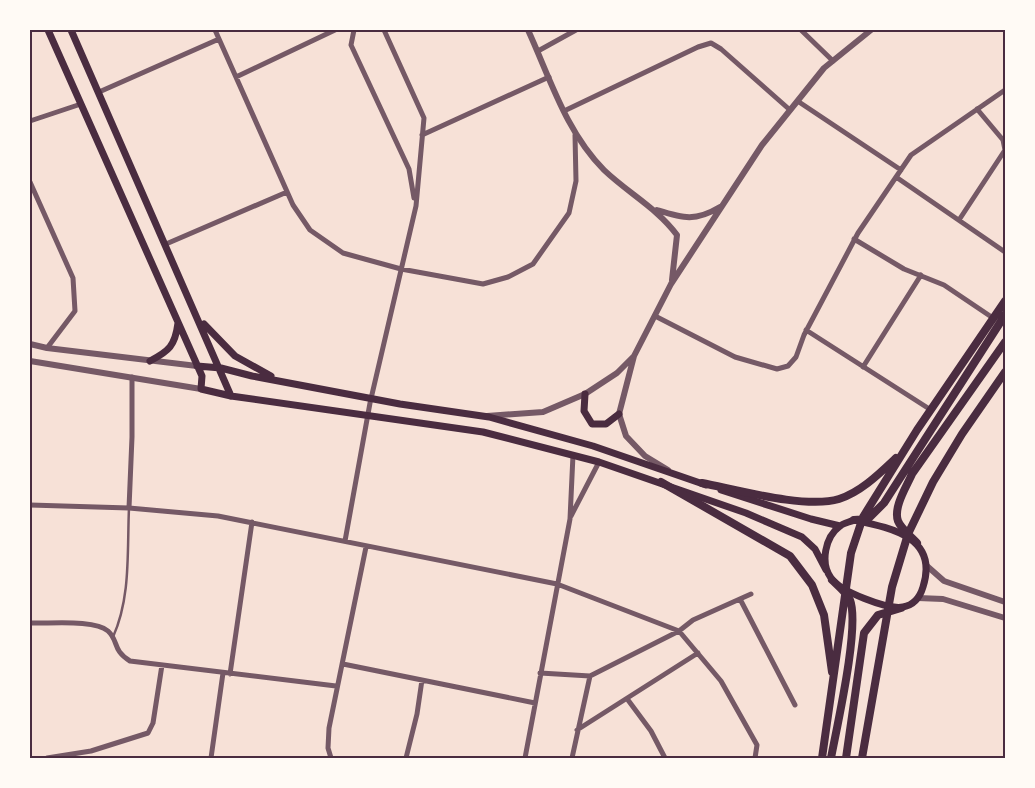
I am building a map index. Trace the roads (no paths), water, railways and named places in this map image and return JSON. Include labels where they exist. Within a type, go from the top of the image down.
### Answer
[{"type":"main road","points":[[48,30],[202,376],[201,389],[232,396],[483,432],[599,462],[661,482],[746,513],[802,537],[815,549],[832,580],[850,599],[852,621],[847,668],[831,758]]},
{"type":"main road","points":[[71,30],[199,317],[232,396]]},
{"type":"main road","points":[[822,758],[834,684],[841,612],[851,553],[868,508],[904,450],[1005,301]]},
{"type":"main road","points":[[826,570],[824,560],[828,542],[840,526],[854,520],[868,519],[884,503],[1005,315]]},
{"type":"main road","points":[[199,317],[235,356],[251,367],[281,381]]},
{"type":"main road","points":[[150,361],[168,352],[176,336],[178,323]]},
{"type":"main road","points":[[846,758],[864,634],[878,615],[913,604],[918,598],[926,577],[923,551],[898,522],[898,512],[902,496],[912,474],[1005,342]]},
{"type":"main road","points":[[197,366],[221,368],[371,400],[486,416],[593,446],[702,484],[840,526]]},
{"type":"main road","points":[[862,758],[900,558],[921,505],[962,434],[1005,372]]},
{"type":"main road","points":[[586,394],[584,411],[592,424],[606,424],[618,414]]},
{"type":"main road","points":[[702,484],[804,503],[840,499],[874,478],[904,450]]},
{"type":"main road","points":[[661,482],[790,556],[812,585],[824,615],[834,684]]},
{"type":"main road","points":[[854,520],[878,525],[917,543]]},
{"type":"main road","points":[[832,580],[856,595],[878,603],[901,608]]},
{"type":"street","points":[[215,30],[287,192],[310,230],[343,253],[401,269],[483,284],[508,277],[533,264],[569,213],[576,180],[575,135]]},
{"type":"street","points":[[236,77],[335,30]]},
{"type":"street","points":[[354,30],[351,45],[409,169],[416,206]]},
{"type":"street","points":[[345,541],[368,414],[416,206],[424,118],[384,30]]},
{"type":"street","points":[[528,30],[575,135],[604,170],[655,210],[677,235],[671,284]]},
{"type":"street","points":[[538,51],[576,30]]},
{"type":"street","points":[[802,30],[833,61]]},
{"type":"street","points":[[674,474],[645,456],[626,436],[618,414],[634,356],[671,284],[762,145],[790,110],[800,102],[824,68],[871,30]]},
{"type":"street","points":[[99,92],[219,39]]},
{"type":"street","points":[[564,110],[698,47],[711,43],[721,49],[790,110]]},
{"type":"street","points":[[422,135],[550,77]]},
{"type":"street","points":[[654,316],[735,357],[777,369],[788,366],[796,357],[806,330],[854,239],[911,155],[1005,90]]},
{"type":"street","points":[[800,102],[901,170]]},
{"type":"street","points":[[30,121],[81,104]]},
{"type":"street","points":[[958,220],[1005,150],[1003,140],[977,109]]},
{"type":"street","points":[[896,177],[1005,252]]},
{"type":"street","points":[[30,182],[73,278],[75,311],[47,348]]},
{"type":"street","points":[[166,244],[287,192]]},
{"type":"street","points":[[655,210],[687,218],[706,216],[722,205]]},
{"type":"street","points":[[854,239],[904,269],[944,285],[993,318]]},
{"type":"street","points":[[863,367],[921,275]]},
{"type":"street","points":[[806,330],[931,410]]},
{"type":"street","points":[[30,344],[47,348],[197,366]]},
{"type":"street","points":[[486,416],[543,412],[586,394],[617,373],[634,356]]},
{"type":"street","points":[[30,361],[201,389]]},
{"type":"street","points":[[129,508],[132,377]]},
{"type":"street","points":[[525,758],[570,519],[572,455]]},
{"type":"street","points":[[570,519],[599,462]]},
{"type":"street","points":[[30,505],[129,508],[218,516],[557,584],[679,630],[721,681],[757,745],[755,758]]},
{"type":"street","points":[[230,674],[252,522]]},
{"type":"street","points":[[331,758],[328,748],[329,728],[336,686],[341,678],[366,547]]},
{"type":"street","points":[[926,566],[944,581],[1005,602]]},
{"type":"street","points":[[540,673],[590,676],[679,630],[693,620],[751,594]]},
{"type":"street","points":[[918,598],[943,599],[1005,618]]},
{"type":"street","points":[[740,599],[795,705]]},
{"type":"street","points":[[30,623],[96,624],[106,629],[113,637],[114,644],[121,655],[130,661],[223,674],[336,686]]},
{"type":"street","points":[[577,730],[628,700],[698,653]]},
{"type":"street","points":[[343,664],[535,703]]},
{"type":"street","points":[[47,758],[91,751],[148,733],[153,723],[162,665]]},
{"type":"street","points":[[212,758],[223,674]]},
{"type":"street","points":[[572,758],[590,676]]},
{"type":"street","points":[[406,758],[417,714],[422,680]]},
{"type":"street","points":[[628,700],[651,731],[665,758]]},
{"type":"street","points":[[91,751],[93,758]]},
{"type":"lane","points":[[113,637],[122,616],[126,588],[129,508]]}]
